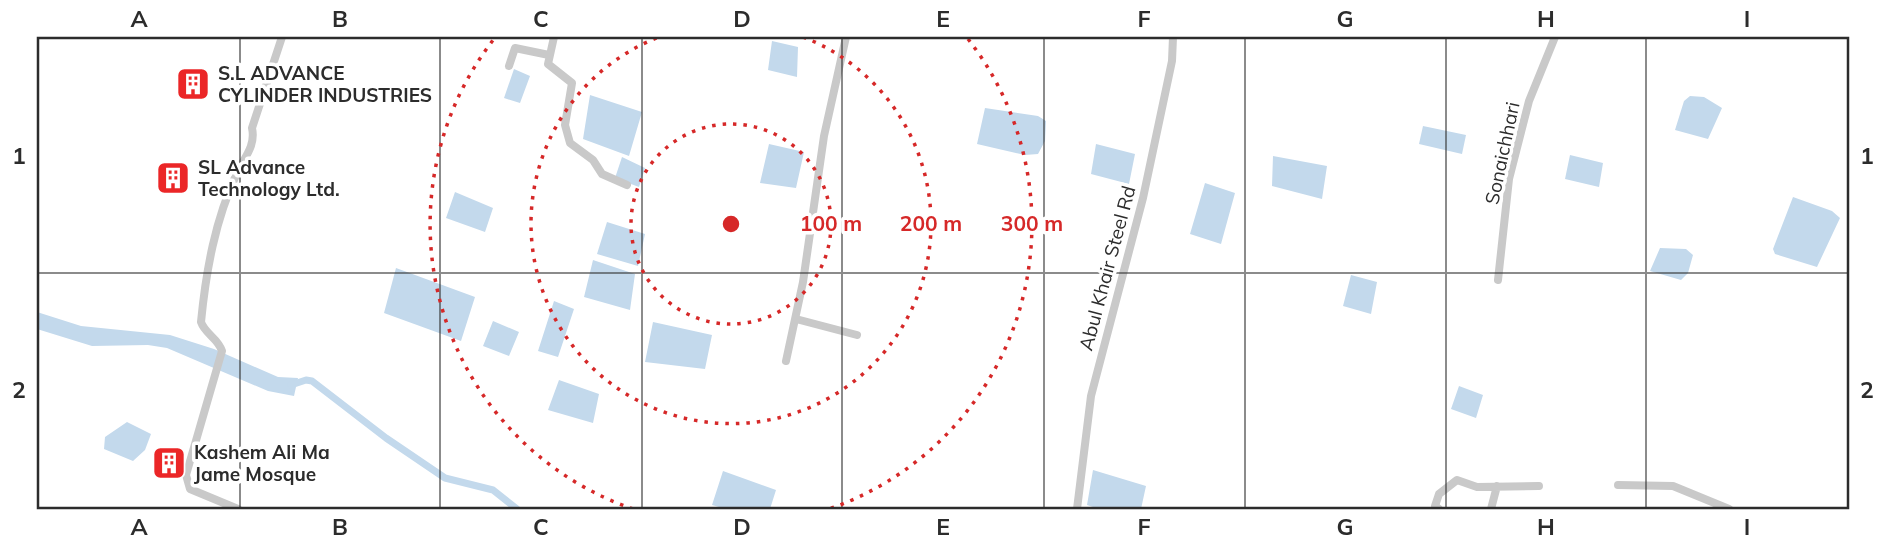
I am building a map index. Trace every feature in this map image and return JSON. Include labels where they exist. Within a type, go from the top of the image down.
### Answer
[{"type":"street","points":[[239,509],[200,495],[187,485],[188,464],[222,351],[220,344],[204,331],[201,322],[209,261],[221,211],[252,144],[252,128],[282,37]]},
{"type":"street","points":[[554,37],[549,55],[550,68],[572,83],[565,125],[570,143],[593,160],[602,174],[627,185]]},
{"type":"street","points":[[786,361],[796,319],[824,136],[846,37]]},
{"type":"street","name":"Abul Khair Steel Rd","points":[[1077,509],[1091,396],[1143,198],[1172,61],[1173,37]]},
{"type":"street","name":"Sonaichhari","points":[[1498,280],[1508,179],[1529,101],[1555,37]]},
{"type":"street","points":[[509,66],[513,51],[518,47],[549,55]]},
{"type":"street","points":[[796,319],[857,335]]},
{"type":"street","points":[[1439,509],[1435,506],[1439,494],[1457,480],[1476,487],[1539,486]]},
{"type":"street","points":[[1618,485],[1673,486],[1729,509]]},
{"type":"street","points":[[1491,509],[1497,486]]},
{"type":"water","points":[[772,41],[798,47],[797,77],[768,70]]},
{"type":"water","points":[[514,69],[530,76],[520,103],[504,98]]},
{"type":"water","points":[[590,95],[642,112],[629,156],[583,139]]},
{"type":"water","points":[[1690,96],[1704,97],[1722,108],[1708,139],[1675,130],[1684,101]]},
{"type":"water","points":[[985,108],[1038,116],[1046,121],[1045,141],[1038,154],[1025,155],[977,144]]},
{"type":"water","points":[[1423,126],[1466,135],[1462,154],[1419,144]]},
{"type":"water","points":[[769,144],[804,152],[796,188],[760,183]]},
{"type":"water","points":[[1096,144],[1135,154],[1129,184],[1091,174]]},
{"type":"water","points":[[1570,155],[1603,163],[1599,187],[1565,179]]},
{"type":"water","points":[[1273,156],[1327,166],[1322,199],[1272,186]]},
{"type":"water","points":[[622,157],[645,168],[639,187],[615,178]]},
{"type":"water","points":[[1205,183],[1235,193],[1221,244],[1190,234]]},
{"type":"water","points":[[455,192],[493,208],[485,232],[446,218]]},
{"type":"water","points":[[1793,197],[1832,211],[1840,218],[1817,267],[1775,254],[1773,249]]},
{"type":"water","points":[[607,222],[645,234],[638,266],[597,254]]},
{"type":"water","points":[[1660,248],[1686,249],[1693,255],[1688,273],[1681,280],[1650,271]]},
{"type":"water","points":[[593,260],[635,274],[630,310],[584,297]]},
{"type":"water","points":[[396,268],[475,297],[461,341],[384,313]]},
{"type":"water","points":[[1351,275],[1377,282],[1371,314],[1343,306]]},
{"type":"water","points":[[554,301],[574,309],[558,357],[538,351]]},
{"type":"water","points":[[37,312],[81,326],[170,335],[214,349],[278,377],[298,378],[294,396],[268,391],[167,348],[148,345],[92,346],[37,329]]},
{"type":"water","points":[[493,321],[519,332],[509,356],[483,346]]},
{"type":"water","points":[[653,322],[712,335],[705,369],[645,362]]},
{"type":"water","points":[[559,380],[599,394],[593,423],[548,410]]},
{"type":"water","points":[[1459,386],[1483,395],[1476,418],[1451,409]]},
{"type":"water","points":[[127,422],[151,434],[145,450],[133,461],[104,449],[105,437]]},
{"type":"water","points":[[1093,470],[1146,486],[1141,509],[1099,509],[1087,505]]},
{"type":"water","points":[[723,471],[776,490],[770,509],[726,509],[712,505]]},
{"type":"waterway","points":[[291,385],[306,380],[312,381],[386,438],[445,478],[493,490],[517,509]]},
{"type":"place","name":"S.L ADVANCE CYLINDER INDUSTRIES","points":[[193,84]]},
{"type":"place","name":"SL Advance Technology Ltd.","points":[[173,178]]},
{"type":"place","name":"Kashem Ali Ma Jame Mosque","points":[[169,463]]}]
